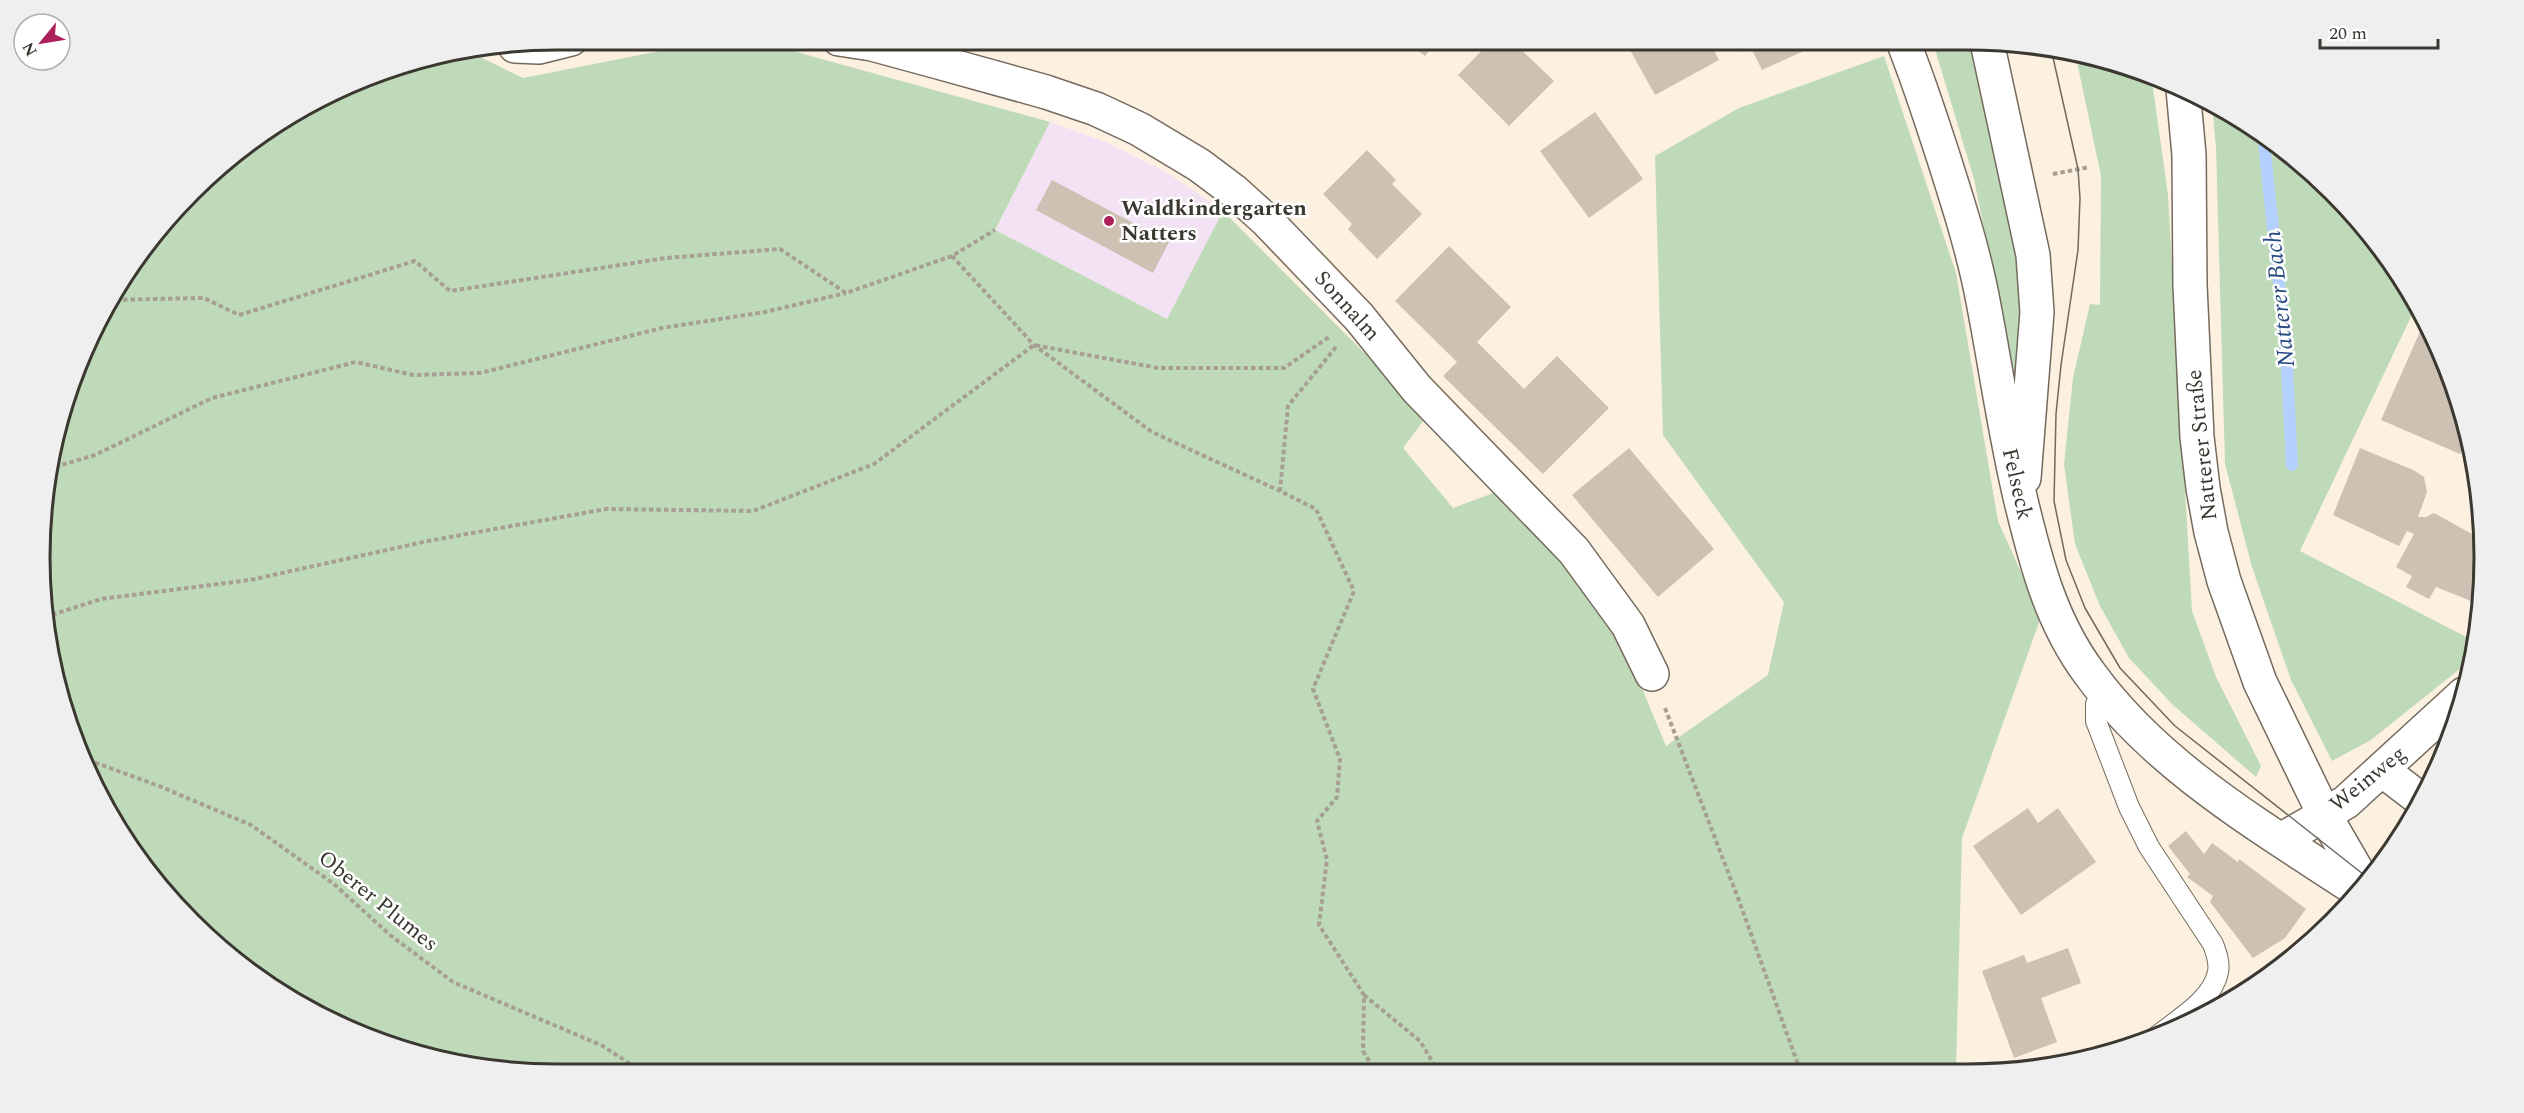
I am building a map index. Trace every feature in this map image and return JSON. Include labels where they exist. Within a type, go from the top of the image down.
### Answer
[{"type":"street","name":"Sonnalm","points":[[894,50],[1046,92],[1096,109],[1139,129],[1198,165],[1235,192],[1267,221],[1359,317],[1417,389],[1574,551],[1628,625],[1652,674]]},
{"type":"street","name":"Felseck","points":[[1906,50],[1937,139],[1972,253],[1985,308],[2007,441],[2037,565],[2054,614],[2078,658],[2104,693],[2173,761],[2222,799],[2352,887]]},
{"type":"street","points":[[1989,51],[2031,244],[2037,285],[2028,450],[2021,501]]},
{"type":"street","name":"Natterer Straße","points":[[2184,98],[2189,155],[2192,355],[2197,437],[2205,499],[2224,581],[2260,682],[2324,814],[2360,877]]},
{"type":"street","name":"Weinweg","points":[[2324,814],[2346,802],[2452,705]]},
{"type":"street","points":[[2382,770],[2414,796]]},
{"type":"street","points":[[2281,840],[2324,814]]},
{"type":"lane","points":[[2104,693],[2095,710],[2097,722],[2128,807],[2148,847],[2213,944],[2218,962],[2217,975],[2204,997],[2181,1016]]},
{"type":"path","points":[[58,466],[95,455],[212,398],[356,362],[413,375],[480,373],[662,328],[765,312],[846,293],[952,256],[994,230]]},
{"type":"path","points":[[119,300],[204,298],[239,315],[415,261],[450,291],[666,258],[780,249],[846,293]]},
{"type":"path","points":[[952,256],[1034,345],[1152,432],[1316,509],[1354,591],[1313,689],[1340,759],[1337,796],[1317,821],[1327,860],[1319,925],[1364,995],[1420,1041],[1433,1064]]},
{"type":"path","points":[[53,614],[101,599],[250,580],[428,541],[606,509],[753,511],[874,464],[1034,345],[1158,368],[1284,368],[1359,317]]},
{"type":"path","points":[[1280,491],[1288,406],[1359,317]]},
{"type":"path","points":[[1652,674],[1738,898],[1798,1064]]},
{"type":"path","name":"Oberer Plumes","points":[[93,762],[159,786],[251,825],[334,884],[390,935],[453,982],[603,1046],[630,1064]]},
{"type":"path","points":[[1364,995],[1363,1051],[1371,1064]]},
{"type":"shaded area","name":"Waldkindergarten Natters","points":[[1050,122],[1106,142],[1168,173],[1223,211],[1167,319],[995,230]]},
{"type":"green space","points":[[665,50],[789,50],[1050,122],[995,230],[1167,319],[1223,211],[1427,416],[1403,448],[1453,508],[1496,492],[1613,619],[1666,746],[1768,675],[1784,602],[1663,435],[1655,156],[1739,108],[1884,56],[1956,273],[1998,521],[2041,617],[1962,838],[1956,1064],[556,1064],[458,1054],[394,1037],[332,1011],[275,978],[222,938],[175,891],[154,865],[117,810],[88,751],[76,719],[59,655],[51,590],[50,556],[54,490],[67,425],[88,362],[117,303],[135,275],[175,222],[222,175],[248,154],[303,117],[332,102],[362,88],[425,67],[478,56],[523,78]]},
{"type":"green space","points":[[1935,50],[1975,50],[2027,261],[2017,417],[1996,288],[1974,179]]},
{"type":"green space","points":[[2077,62],[2152,84],[2168,195],[2192,611],[2216,677],[2261,766],[2256,777],[2173,705],[2129,658],[2100,606],[2075,544],[2064,464],[2073,378],[2090,304],[2100,305],[2101,176]]},
{"type":"green space","points":[[2213,113],[2276,154],[2326,198],[2370,248],[2412,314],[2300,551],[2468,638],[2465,655],[2462,667],[2371,740],[2332,761],[2291,680],[2252,567],[2225,464],[2216,148]]},
{"type":"building","points":[[1417,50],[1430,50],[1425,56]]},
{"type":"building","points":[[1482,50],[1522,50],[1554,81],[1509,126],[1458,75]]},
{"type":"building","points":[[1630,50],[1714,50],[1719,60],[1655,95]]},
{"type":"building","points":[[1752,50],[1806,50],[1762,70]]},
{"type":"building","points":[[1595,112],[1643,179],[1589,218],[1540,151]]},
{"type":"building","points":[[1367,150],[1396,180],[1392,184],[1422,214],[1377,259],[1348,229],[1352,224],[1323,194]]},
{"type":"building","name":"Waldkindergarten Natters","points":[[1052,180],[1169,242],[1153,273],[1036,210]]},
{"type":"building","points":[[1449,246],[1511,307],[1477,342],[1524,389],[1557,356],[1609,408],[1543,474],[1443,376],[1457,362],[1395,301]]},
{"type":"building","points":[[2421,330],[2448,394],[2463,448],[2460,454],[2381,420]]},
{"type":"building","points":[[1629,448],[1714,549],[1658,597],[1572,495]]},
{"type":"building","points":[[2360,448],[2413,470],[2424,477],[2427,492],[2418,517],[2426,517],[2434,513],[2473,535],[2471,601],[2436,587],[2429,599],[2406,587],[2412,576],[2396,567],[2414,534],[2407,531],[2399,546],[2333,515]]},
{"type":"building","points":[[2028,808],[2038,823],[2058,808],[2096,862],[2021,915],[1973,846]]},
{"type":"building","points":[[2186,831],[2204,854],[2212,843],[2238,862],[2239,859],[2306,909],[2285,938],[2253,958],[2210,902],[2213,896],[2187,877],[2190,874],[2168,846]]},
{"type":"building","points":[[2068,948],[2081,983],[2041,998],[2057,1042],[2014,1058],[1982,971],[2024,955],[2027,963]]},
{"type":"waterway","name":"Natterer Bach","points":[[2264,146],[2286,350],[2292,465]]},
{"type":"tram line","points":[[2053,57],[2078,169],[2080,198],[2078,250],[2056,414],[2054,501],[2066,560],[2085,608],[2120,668],[2175,726],[2363,874]]},
{"type":"place","name":"Waldkindergarten Natters","points":[[1109,221]]}]
